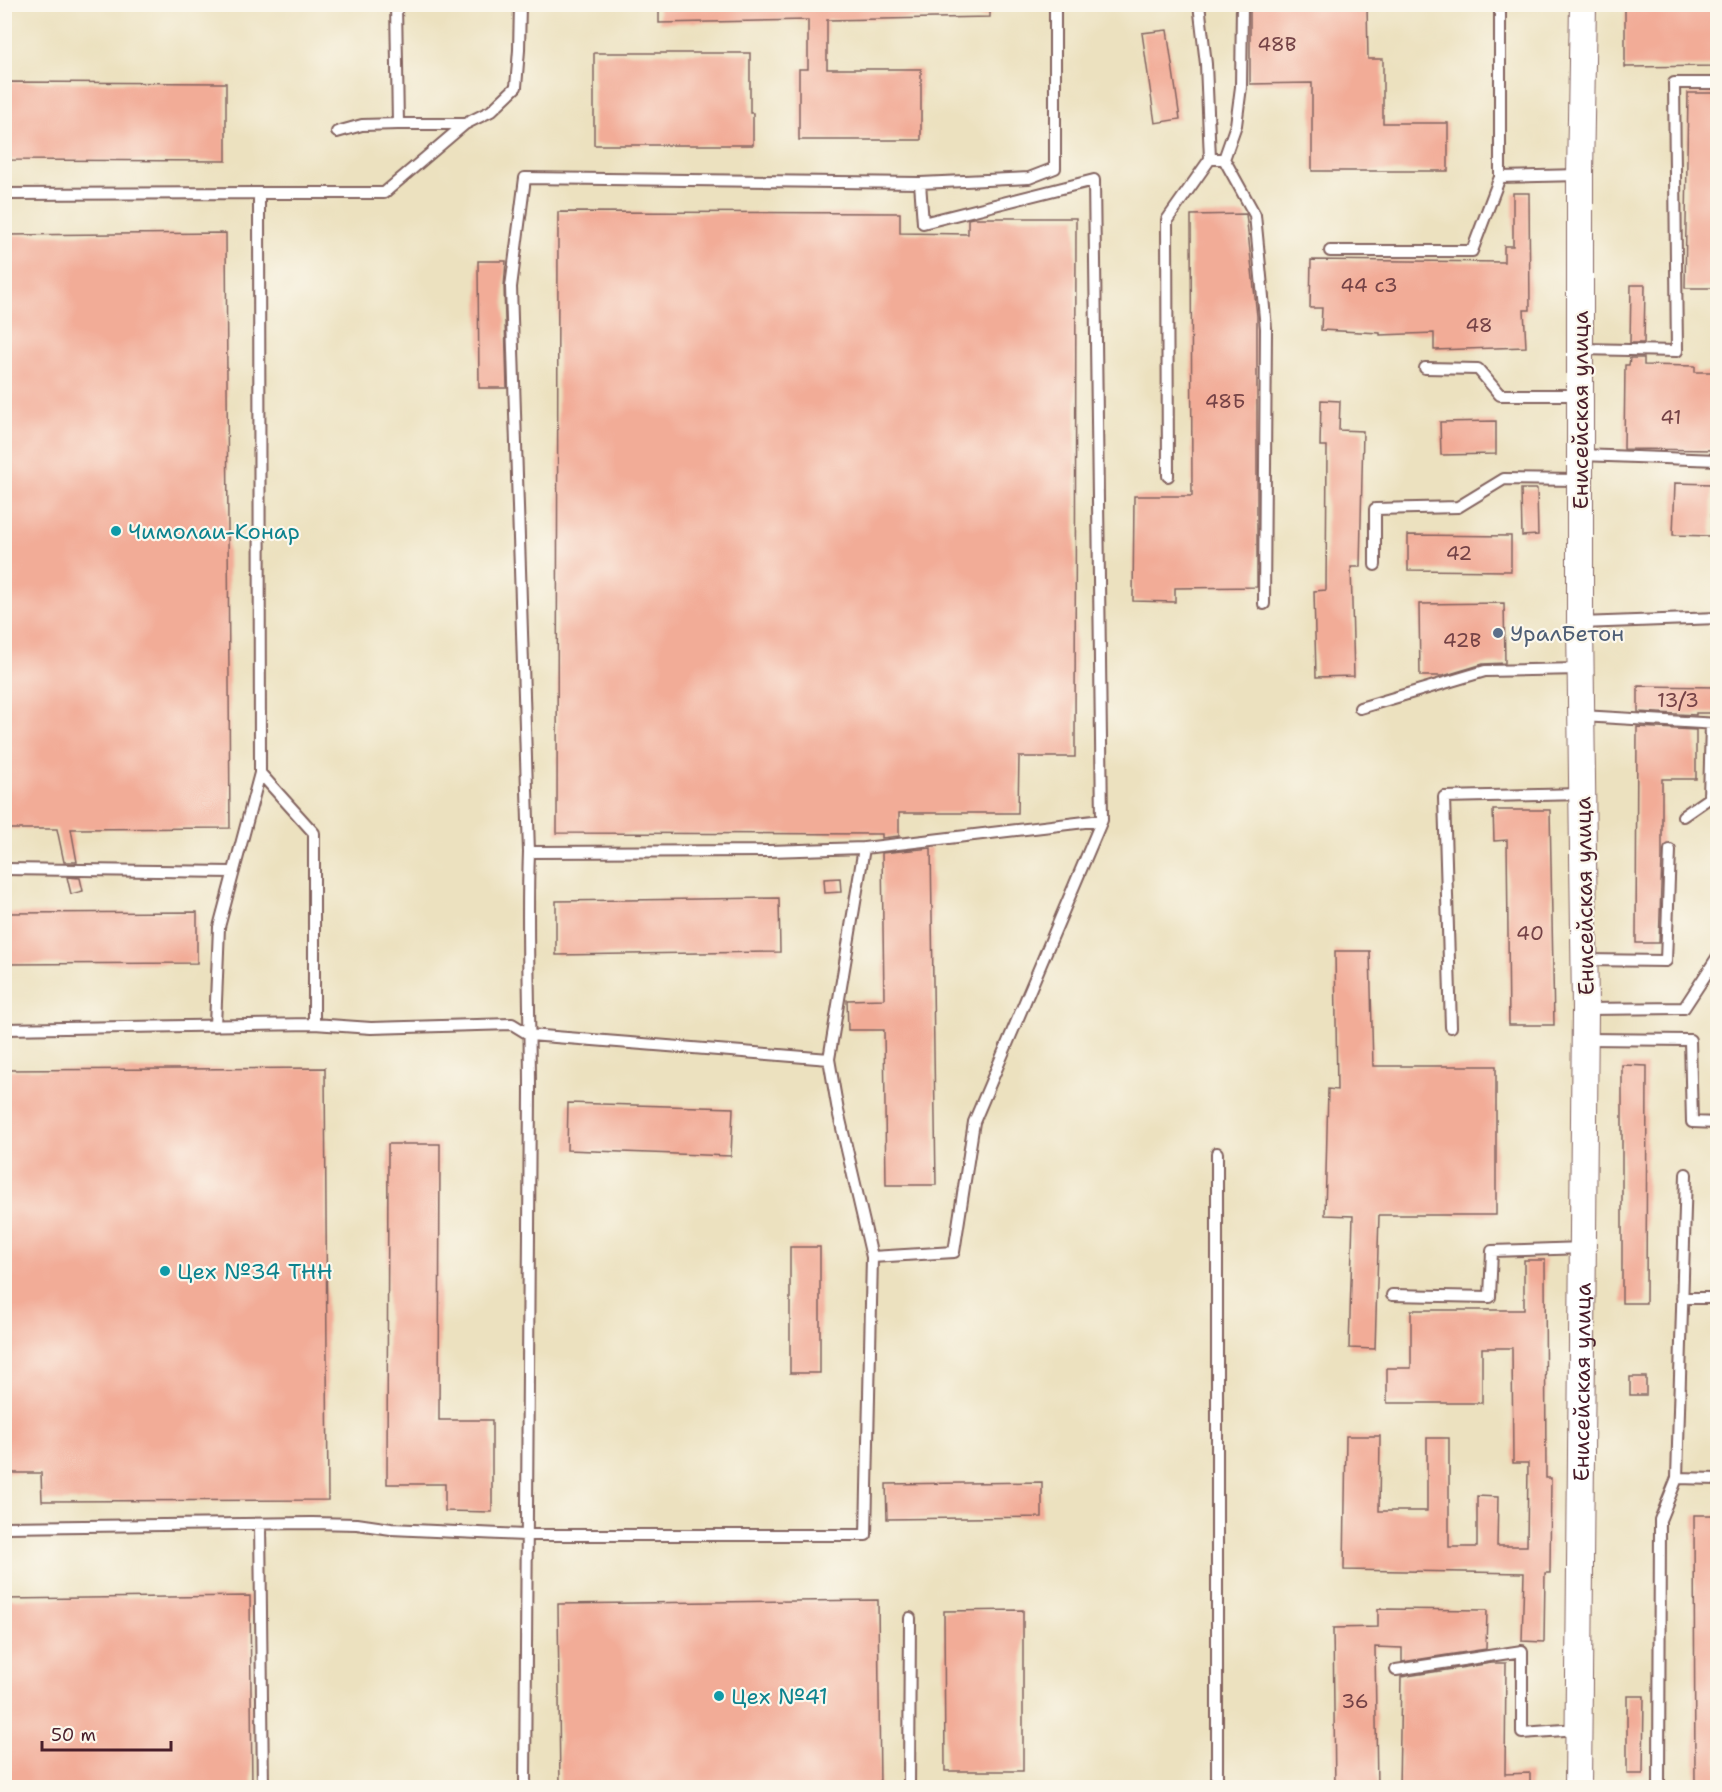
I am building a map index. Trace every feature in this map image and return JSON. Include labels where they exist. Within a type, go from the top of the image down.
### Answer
[{"type":"street","name":"Енисейская улица","points":[[1578,1788],[1585,1039],[1580,623],[1580,175],[1583,4]]},
{"type":"lane","points":[[396,4],[398,124]]},
{"type":"lane","points":[[4,194],[384,193],[465,124],[492,111],[516,87],[520,4]]},
{"type":"lane","points":[[525,1788],[529,852],[512,287],[525,178],[920,183],[1029,178],[1055,168],[1055,4]]},
{"type":"lane","points":[[1168,476],[1167,220],[1210,159],[1206,64],[1199,4]]},
{"type":"lane","points":[[1242,4],[1241,87],[1236,125],[1224,159],[1255,215],[1266,328],[1264,604]]},
{"type":"lane","points":[[1330,251],[1472,251],[1500,177],[1500,12]]},
{"type":"lane","points":[[1581,349],[1677,351],[1674,83],[1718,83]]},
{"type":"lane","points":[[337,132],[362,125],[465,124]]},
{"type":"lane","points":[[1210,159],[1224,159]]},
{"type":"lane","points":[[1500,177],[1580,175]]},
{"type":"lane","points":[[872,1257],[954,1252],[974,1122],[1102,820],[1094,180],[922,223],[920,183]]},
{"type":"lane","points":[[215,1026],[219,927],[260,773],[259,193]]},
{"type":"lane","points":[[1425,368],[1478,369],[1500,395],[1581,395]]},
{"type":"lane","points":[[1375,565],[1375,509],[1458,507],[1504,479],[1581,468],[1718,459]]},
{"type":"lane","points":[[1580,623],[1718,618]]},
{"type":"lane","points":[[1360,708],[1485,671],[1581,669]]},
{"type":"lane","points":[[1582,716],[1714,724],[1709,798],[1683,816]]},
{"type":"lane","points":[[260,773],[314,833],[314,1024]]},
{"type":"lane","points":[[1451,1027],[1444,797],[1583,794]]},
{"type":"lane","points":[[529,852],[768,852],[864,848],[1102,820]]},
{"type":"lane","points":[[4,1527],[357,1524],[391,1529],[525,1535],[866,1535],[872,1257],[838,1111],[829,1059],[864,848]]},
{"type":"lane","points":[[1585,960],[1666,961],[1670,850]]},
{"type":"lane","points":[[4,869],[234,872]]},
{"type":"lane","points":[[1585,1009],[1684,1008],[1718,956]]},
{"type":"lane","points":[[4,1029],[314,1024],[371,1028],[512,1024],[530,1035],[829,1059]]},
{"type":"lane","points":[[1585,1039],[1690,1040],[1692,1122],[1718,1123]]},
{"type":"lane","points":[[1217,1153],[1217,1788]]},
{"type":"lane","points":[[1659,1788],[1660,1520],[1677,1478],[1686,1174]]},
{"type":"lane","points":[[1392,1295],[1490,1297],[1492,1251],[1583,1248]]},
{"type":"lane","points":[[1682,1298],[1718,1298]]},
{"type":"lane","points":[[1677,1478],[1718,1479]]},
{"type":"lane","points":[[260,1524],[263,1788]]},
{"type":"lane","points":[[909,1788],[910,1618]]},
{"type":"lane","points":[[1396,1670],[1522,1651],[1522,1733],[1579,1729]]},
{"type":"building","points":[[659,4],[990,4],[990,17],[827,20],[827,69],[921,69],[921,140],[799,140],[799,69],[808,69],[808,20],[659,23]]},
{"type":"building","points":[[1250,4],[1367,4],[1368,59],[1383,59],[1383,123],[1448,123],[1448,171],[1312,171],[1312,83],[1250,84]]},
{"type":"building","points":[[1625,4],[1718,4],[1718,66],[1625,67]]},
{"type":"building","points":[[1167,30],[1180,119],[1155,123],[1142,33]]},
{"type":"building","points":[[594,53],[750,53],[750,113],[753,113],[753,145],[594,145]]},
{"type":"building","points":[[4,82],[226,83],[226,161],[4,160]]},
{"type":"building","points":[[1688,93],[1718,93],[1718,288],[1685,288]]},
{"type":"building","points":[[1513,193],[1529,193],[1530,310],[1524,310],[1526,347],[1434,350],[1434,333],[1380,335],[1380,333],[1321,330],[1322,308],[1310,308],[1311,260],[1504,262],[1504,246],[1513,246]]},
{"type":"building","points":[[558,212],[900,213],[900,233],[968,234],[968,219],[973,218],[1076,218],[1075,757],[1019,757],[1018,813],[899,813],[899,836],[882,838],[882,834],[557,833]]},
{"type":"building","points":[[1246,214],[1257,316],[1257,587],[1175,588],[1175,602],[1133,601],[1134,496],[1192,496],[1191,215]]},
{"type":"building","name":"Чимолаи-Конар","points":[[226,233],[230,828],[71,829],[77,862],[64,862],[57,829],[4,829],[4,235]]},
{"type":"building","points":[[478,261],[506,261],[504,287],[507,388],[479,388]]},
{"type":"building","points":[[1631,285],[1645,285],[1644,343],[1630,343]]},
{"type":"building","points":[[1630,358],[1644,358],[1644,365],[1695,366],[1695,372],[1715,372],[1714,386],[1718,386],[1718,450],[1624,449],[1625,365],[1629,365]]},
{"type":"building","points":[[1321,400],[1340,401],[1339,430],[1363,431],[1360,567],[1351,567],[1354,676],[1316,677],[1314,591],[1326,590],[1327,446],[1320,446]]},
{"type":"building","points":[[1496,421],[1496,454],[1441,455],[1440,422]]},
{"type":"building","points":[[1675,483],[1712,484],[1711,536],[1673,535]]},
{"type":"building","points":[[1521,489],[1537,489],[1538,535],[1522,536]]},
{"type":"building","points":[[1408,535],[1511,536],[1511,571],[1408,570]]},
{"type":"building","points":[[1504,603],[1505,663],[1483,664],[1443,676],[1420,676],[1419,604]]},
{"type":"building","points":[[1638,686],[1718,687],[1718,713],[1696,713],[1696,715],[1638,712]]},
{"type":"building","points":[[1637,727],[1696,730],[1696,779],[1662,779],[1659,943],[1636,943]]},
{"type":"building","points":[[1493,810],[1550,810],[1554,1025],[1509,1025],[1507,840],[1494,841]]},
{"type":"building","points":[[931,848],[936,1185],[886,1185],[884,1030],[848,1030],[847,1000],[884,999],[882,853]]},
{"type":"building","points":[[67,877],[80,878],[83,891],[71,894]]},
{"type":"building","points":[[840,878],[841,892],[825,893],[824,879]]},
{"type":"building","points":[[779,898],[780,952],[556,955],[556,901]]},
{"type":"building","points":[[197,912],[197,963],[4,964],[4,913]]},
{"type":"building","points":[[1335,951],[1370,951],[1373,1066],[1496,1066],[1496,1215],[1379,1215],[1375,1349],[1349,1348],[1353,1216],[1325,1215],[1328,1089],[1337,1090]]},
{"type":"building","points":[[1622,1065],[1647,1066],[1646,1303],[1622,1303]]},
{"type":"building","name":"Цех №34 ТНН","points":[[325,1068],[328,1500],[42,1501],[41,1473],[4,1473],[4,1070]]},
{"type":"building","points":[[568,1103],[733,1108],[731,1156],[567,1150]]},
{"type":"building","points":[[388,1144],[440,1144],[439,1420],[492,1420],[492,1512],[445,1511],[445,1484],[387,1484]]},
{"type":"building","points":[[790,1247],[820,1247],[820,1373],[790,1373]]},
{"type":"building","points":[[1524,1260],[1545,1260],[1546,1478],[1551,1478],[1550,1573],[1545,1573],[1544,1642],[1522,1641],[1524,1573],[1344,1570],[1346,1436],[1380,1436],[1379,1511],[1427,1511],[1427,1438],[1449,1438],[1449,1547],[1477,1547],[1477,1496],[1498,1497],[1497,1546],[1527,1546],[1528,1463],[1513,1463],[1512,1348],[1482,1348],[1482,1403],[1387,1403],[1387,1368],[1411,1368],[1411,1310],[1524,1310]]},
{"type":"building","points":[[1630,1377],[1646,1377],[1646,1395],[1630,1395]]},
{"type":"building","points":[[1042,1482],[1042,1517],[887,1519],[886,1484]]},
{"type":"building","points":[[1694,1515],[1718,1515],[1718,1788],[1695,1788]]},
{"type":"building","points":[[250,1596],[252,1788],[4,1788],[4,1599]]},
{"type":"building","name":"Цех №41","points":[[878,1600],[880,1788],[560,1788],[558,1604]]},
{"type":"building","points":[[1378,1609],[1487,1610],[1486,1649],[1402,1662],[1402,1648],[1375,1647],[1377,1788],[1335,1788],[1333,1628],[1378,1627]]},
{"type":"building","points":[[1023,1610],[1023,1771],[945,1771],[944,1611]]},
{"type":"building","points":[[1492,1663],[1506,1663],[1505,1774],[1530,1773],[1530,1788],[1399,1788],[1401,1677]]},
{"type":"building","points":[[1627,1696],[1644,1696],[1643,1774],[1627,1774]]},
{"type":"place","name":"Чимолаи-Конар","points":[[116,531]]},
{"type":"place","name":"УралБетон","points":[[1498,633]]},
{"type":"place","name":"Цех №34 ТНН","points":[[165,1271]]},
{"type":"place","name":"Цех №41","points":[[719,1696]]}]
